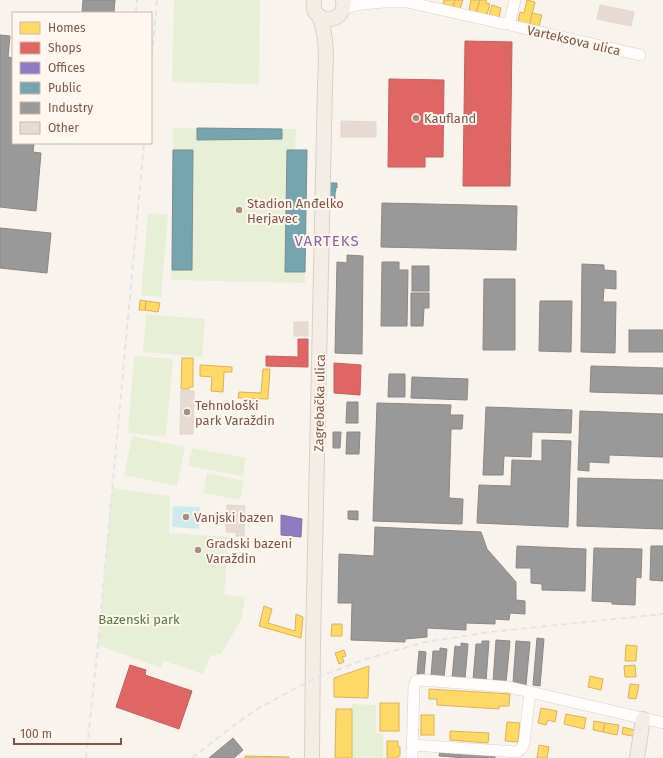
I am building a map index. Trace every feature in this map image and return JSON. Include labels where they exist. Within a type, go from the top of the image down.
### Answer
[{"type":"main road","name":"Zagrebačka ulica","points":[[314,0],[314,9],[322,24],[326,47]]},
{"type":"main road","name":"Zagrebačka ulica","points":[[312,758],[313,636],[326,47],[330,27],[342,7]]},
{"type":"main road","points":[[319,16],[327,20],[342,7]]},
{"type":"main road","points":[[637,758],[643,719]]},
{"type":"street","name":"Varteksova ulica","points":[[508,23],[510,21],[515,0]]},
{"type":"street","name":"Varteksova ulica","points":[[342,7],[384,2],[407,2],[501,23],[508,23],[514,26],[640,55]]},
{"type":"street","points":[[412,758],[414,686],[416,681],[422,680],[509,687],[663,723]]},
{"type":"street","points":[[412,745],[517,752],[522,748],[524,742],[530,692]]},
{"type":"green space","points":[[174,0],[260,0],[259,84],[172,82]]},
{"type":"green space","name":"Stadion Anđelko Herjavec","points":[[173,128],[296,129],[295,150],[307,150],[305,283],[171,280]]},
{"type":"green space","points":[[148,213],[168,215],[161,297],[141,295]]},
{"type":"green space","points":[[146,314],[205,319],[202,357],[143,352]]},
{"type":"green space","points":[[134,356],[173,359],[166,437],[128,433]]},
{"type":"green space","points":[[132,436],[185,447],[177,486],[124,475]]},
{"type":"green space","points":[[192,448],[246,458],[243,476],[188,466]]},
{"type":"green space","points":[[207,473],[244,481],[240,500],[203,493]]},
{"type":"green space","name":"Bazenski park","points":[[112,488],[170,496],[169,533],[229,537],[224,594],[245,597],[244,605],[241,620],[221,654],[210,656],[203,674],[164,661],[161,668],[98,645]]},
{"type":"green space","points":[[352,704],[376,705],[376,733],[383,734],[383,758],[352,758]]},
{"type":"water","name":"Vanjski bazen","points":[[173,506],[200,507],[199,529],[172,527]]},
{"type":"building: Homes","points":[[444,0],[455,0],[453,7],[443,4]]},
{"type":"building: Homes","points":[[455,0],[463,0],[460,9],[453,7]]},
{"type":"building: Homes","points":[[471,0],[480,0],[476,13],[469,11]]},
{"type":"building: Homes","points":[[480,0],[486,0],[486,3],[490,4],[487,15],[476,13]]},
{"type":"building: Homes","points":[[527,0],[535,2],[530,24],[518,22],[520,12],[524,13]]},
{"type":"building: Homes","points":[[492,5],[501,8],[499,18],[489,16]]},
{"type":"building: Homes","points":[[532,13],[542,15],[539,26],[530,24]]},
{"type":"building: Homes","points":[[140,300],[146,301],[145,310],[139,310]]},
{"type":"building: Homes","points":[[146,301],[160,303],[158,312],[145,310]]},
{"type":"building: Homes","points":[[182,358],[193,358],[193,387],[189,387],[189,389],[181,389]]},
{"type":"building: Homes","points":[[200,365],[232,367],[232,372],[224,372],[223,392],[211,391],[212,377],[200,376]]},
{"type":"building: Homes","points":[[263,369],[270,369],[268,399],[238,398],[239,392],[261,393]]},
{"type":"building: Homes","points":[[264,606],[272,609],[268,623],[295,631],[296,614],[303,617],[301,638],[259,626]]},
{"type":"building: Homes","points":[[332,624],[342,624],[342,636],[331,636]]},
{"type":"building: Homes","points":[[626,645],[637,646],[636,661],[625,661]]},
{"type":"building: Homes","points":[[344,650],[346,656],[342,657],[344,662],[339,664],[335,653]]},
{"type":"building: Homes","points":[[635,665],[636,677],[625,677],[624,666]]},
{"type":"building: Homes","points":[[369,666],[368,698],[334,697],[334,678]]},
{"type":"building: Homes","points":[[590,676],[603,679],[601,690],[588,687]]},
{"type":"building: Homes","points":[[630,684],[639,685],[636,699],[628,698]]},
{"type":"building: Homes","points":[[429,689],[510,694],[509,706],[499,706],[499,709],[437,705],[437,699],[429,699]]},
{"type":"building: Homes","points":[[380,703],[399,703],[399,731],[380,731]]},
{"type":"building: Homes","points":[[541,708],[557,711],[555,722],[548,720],[546,725],[538,723]]},
{"type":"building: Homes","points":[[336,709],[352,709],[352,758],[335,758]]},
{"type":"building: Homes","points":[[566,714],[586,718],[584,729],[564,724]]},
{"type":"building: Homes","points":[[421,715],[434,715],[434,735],[421,735]]},
{"type":"building: Homes","points":[[594,721],[605,723],[603,732],[593,730]]},
{"type":"building: Homes","points":[[507,722],[520,723],[518,742],[505,741]]},
{"type":"building: Homes","points":[[605,723],[619,725],[617,735],[603,732]]},
{"type":"building: Homes","points":[[623,727],[638,731],[637,737],[622,734]]},
{"type":"building: Homes","points":[[450,731],[489,733],[488,743],[450,740]]},
{"type":"building: Homes","points":[[387,741],[398,741],[400,756],[398,756],[398,758],[387,758]]},
{"type":"building: Homes","points":[[539,745],[549,747],[547,758],[537,758]]},
{"type":"building: Homes","points":[[245,756],[289,757],[289,758],[245,758]]},
{"type":"building: Shops","points":[[465,41],[512,42],[510,186],[463,186]]},
{"type":"building: Shops","name":"Kaufland","points":[[389,79],[444,80],[443,157],[425,157],[425,167],[388,167]]},
{"type":"building: Shops","points":[[298,339],[308,339],[308,367],[266,366],[266,356],[298,357]]},
{"type":"building: Shops","points":[[334,363],[361,365],[360,395],[334,393]]},
{"type":"building: Shops","points":[[130,665],[146,670],[145,675],[192,691],[179,729],[116,707]]},
{"type":"building: Offices","points":[[281,515],[302,519],[301,537],[281,535]]},
{"type":"building: Public","points":[[197,128],[282,129],[282,139],[197,140]]},
{"type":"building: Public","points":[[173,150],[193,150],[192,270],[172,270]]},
{"type":"building: Public","points":[[287,150],[307,150],[305,272],[285,272]]},
{"type":"building: Public","points":[[328,183],[337,183],[337,188],[335,188],[335,199],[328,199]]},
{"type":"building: Industry","points":[[83,0],[115,0],[114,12],[82,12]]},
{"type":"building: Industry","points":[[0,35],[10,36],[8,57],[12,58],[12,144],[34,144],[33,152],[41,153],[36,211],[0,207]]},
{"type":"building: Industry","points":[[382,203],[517,206],[516,250],[381,247]]},
{"type":"building: Industry","points":[[0,228],[51,233],[47,273],[0,268]]},
{"type":"building: Industry","points":[[347,255],[363,256],[362,354],[335,353],[337,262],[347,263]]},
{"type":"building: Industry","points":[[382,262],[399,262],[399,270],[408,270],[407,326],[381,326]]},
{"type":"building: Industry","points":[[582,264],[604,265],[604,270],[616,271],[616,289],[604,288],[603,302],[616,302],[615,353],[581,352]]},
{"type":"building: Industry","points":[[412,266],[429,266],[429,291],[412,291]]},
{"type":"building: Industry","points":[[484,279],[515,279],[515,350],[483,350]]},
{"type":"building: Industry","points":[[411,293],[429,293],[429,308],[424,308],[423,326],[411,326]]},
{"type":"building: Industry","points":[[540,301],[572,301],[571,352],[539,351]]},
{"type":"building: Industry","points":[[629,330],[663,330],[663,352],[629,352]]},
{"type":"building: Industry","points":[[591,366],[663,368],[663,394],[590,392]]},
{"type":"building: Industry","points":[[389,374],[405,374],[405,397],[388,397]]},
{"type":"building: Industry","points":[[412,377],[468,379],[467,400],[411,398]]},
{"type":"building: Industry","points":[[347,402],[358,402],[358,423],[346,423]]},
{"type":"building: Industry","points":[[377,403],[451,405],[450,415],[463,415],[462,429],[451,429],[449,498],[463,499],[462,524],[373,521]]},
{"type":"building: Industry","points":[[486,407],[572,410],[571,433],[532,432],[531,457],[504,456],[503,475],[483,475]]},
{"type":"building: Industry","points":[[580,411],[663,414],[663,457],[609,455],[609,463],[589,462],[589,471],[578,470]]},
{"type":"building: Industry","points":[[333,432],[341,432],[340,448],[333,448]]},
{"type":"building: Industry","points":[[347,432],[360,432],[359,454],[346,454]]},
{"type":"building: Industry","points":[[542,440],[571,441],[568,527],[477,523],[479,485],[511,486],[512,460],[542,461]]},
{"type":"building: Industry","points":[[578,478],[663,480],[663,529],[577,526]]},
{"type":"building: Industry","points":[[348,511],[358,511],[358,520],[348,519]]},
{"type":"building: Industry","points":[[375,527],[481,532],[487,549],[516,582],[516,600],[525,601],[525,614],[510,613],[509,620],[495,619],[495,624],[466,623],[466,630],[427,628],[427,637],[405,639],[405,642],[351,640],[352,603],[338,603],[339,554],[374,556]]},
{"type":"building: Industry","points":[[517,546],[586,549],[585,591],[542,590],[542,584],[531,583],[531,568],[516,568]]},
{"type":"building: Industry","points":[[651,546],[663,546],[663,581],[650,580]]},
{"type":"building: Industry","points":[[594,548],[642,549],[641,578],[636,577],[635,605],[592,601]]},
{"type":"building: Industry","points":[[537,638],[544,639],[540,686],[533,685]]},
{"type":"building: Industry","points":[[496,640],[510,641],[506,683],[493,682]]},
{"type":"building: Industry","points":[[482,641],[489,641],[486,681],[473,680],[476,644],[482,644]]},
{"type":"building: Industry","points":[[516,641],[530,642],[526,685],[513,683]]},
{"type":"building: Industry","points":[[461,643],[468,644],[465,679],[452,678],[455,646],[461,647]]},
{"type":"building: Industry","points":[[440,648],[447,649],[444,677],[431,676],[433,651],[440,651]]},
{"type":"building: Industry","points":[[419,651],[426,652],[424,675],[417,674]]},
{"type":"building: Industry","points":[[233,738],[243,750],[234,758],[209,758]]},
{"type":"building: Industry","points":[[440,750],[495,754],[495,758],[439,756]]},
{"type":"building: Other","points":[[600,5],[634,12],[631,26],[597,19]]},
{"type":"building: Other","points":[[341,121],[376,122],[376,137],[341,137]]},
{"type":"building: Other","points":[[294,322],[308,322],[308,336],[294,336]]},
{"type":"building: Other","name":"Tehnološki park Varaždin","points":[[181,390],[194,391],[193,434],[180,434]]},
{"type":"building: Other","points":[[227,505],[245,506],[244,536],[236,536],[236,532],[226,532]]},
{"type":"railway","points":[[136,12],[137,0]]},
{"type":"railway","points":[[152,55],[157,0]]},
{"type":"railway","points":[[86,758],[98,645],[144,144]]},
{"type":"railway","points":[[192,758],[257,709],[313,679],[366,659],[425,642],[490,632],[663,614]]},
{"type":"place","name":"Kaufland","points":[[416,118]]},
{"type":"place","name":"Stadion Anđelko Herjavec","points":[[239,210]]},
{"type":"place","name":"Tehnološki park Varaždin","points":[[187,412]]},
{"type":"place","name":"Vanjski bazen","points":[[186,517]]},
{"type":"place","name":"Gradski bazeni Varaždin","points":[[198,550]]},
{"type":"district","name":"VARTEKS","points":[[327,241]]}]
